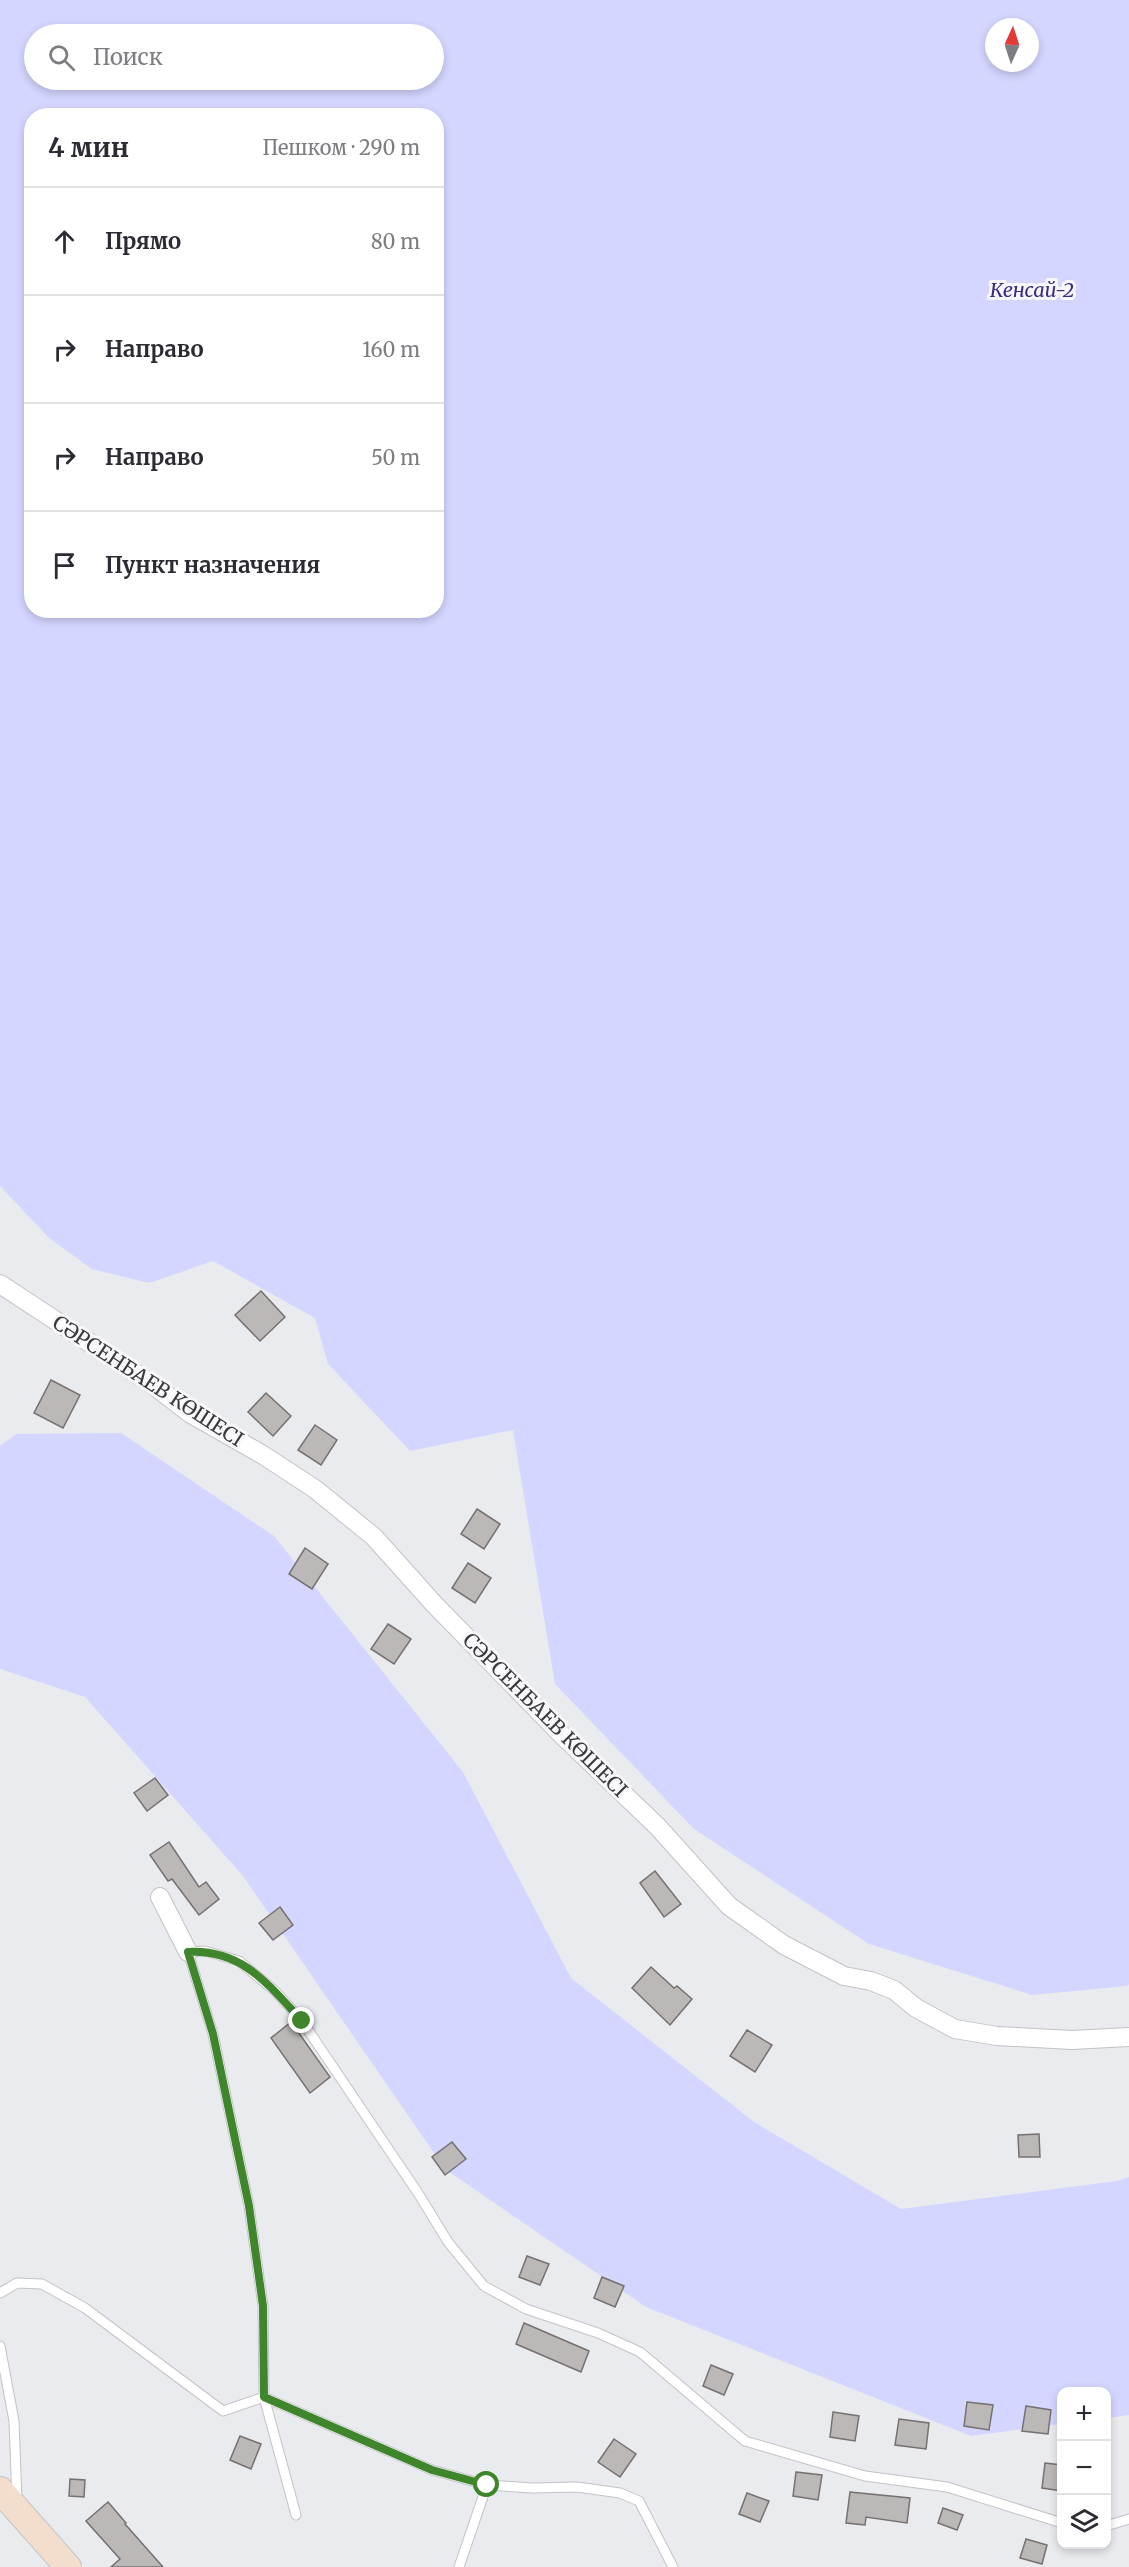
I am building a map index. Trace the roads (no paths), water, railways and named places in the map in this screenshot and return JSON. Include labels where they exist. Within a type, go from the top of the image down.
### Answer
[{"type":"street","name":"СӘРСЕНБАЕВ КӨШЕСІ","points":[[0,1284],[152,1384],[191,1414],[263,1455],[315,1489],[374,1537],[434,1604],[562,1735],[658,1827],[729,1906],[784,1945],[844,1976],[871,1981],[894,1990],[916,2008],[955,2029],[997,2036],[1061,2039],[1129,2037]]},
{"type":"street","points":[[160,1897],[188,1952]]},
{"type":"street","points":[[0,2490],[68,2567]]},
{"type":"lane","points":[[296,2515],[264,2397],[263,2306],[249,2206],[213,2034],[188,1952],[205,1951],[239,1961],[275,1991],[302,2021],[418,2193],[448,2242],[484,2286],[525,2309],[598,2333],[640,2352],[746,2440],[865,2476],[947,2487],[1057,2521]]},
{"type":"lane","points":[[0,2293],[17,2283],[42,2284],[85,2308],[223,2410],[264,2397],[432,2470],[487,2485],[533,2488],[577,2487],[620,2493],[639,2501],[673,2567]]},
{"type":"lane","points":[[0,2346],[14,2421],[17,2509]]},
{"type":"lane","points":[[459,2567],[487,2485]]},
{"type":"lane","points":[[1111,2525],[1129,2519]]},
{"type":"park label","name":"Кенсай-2","points":[[1032,290]]}]
